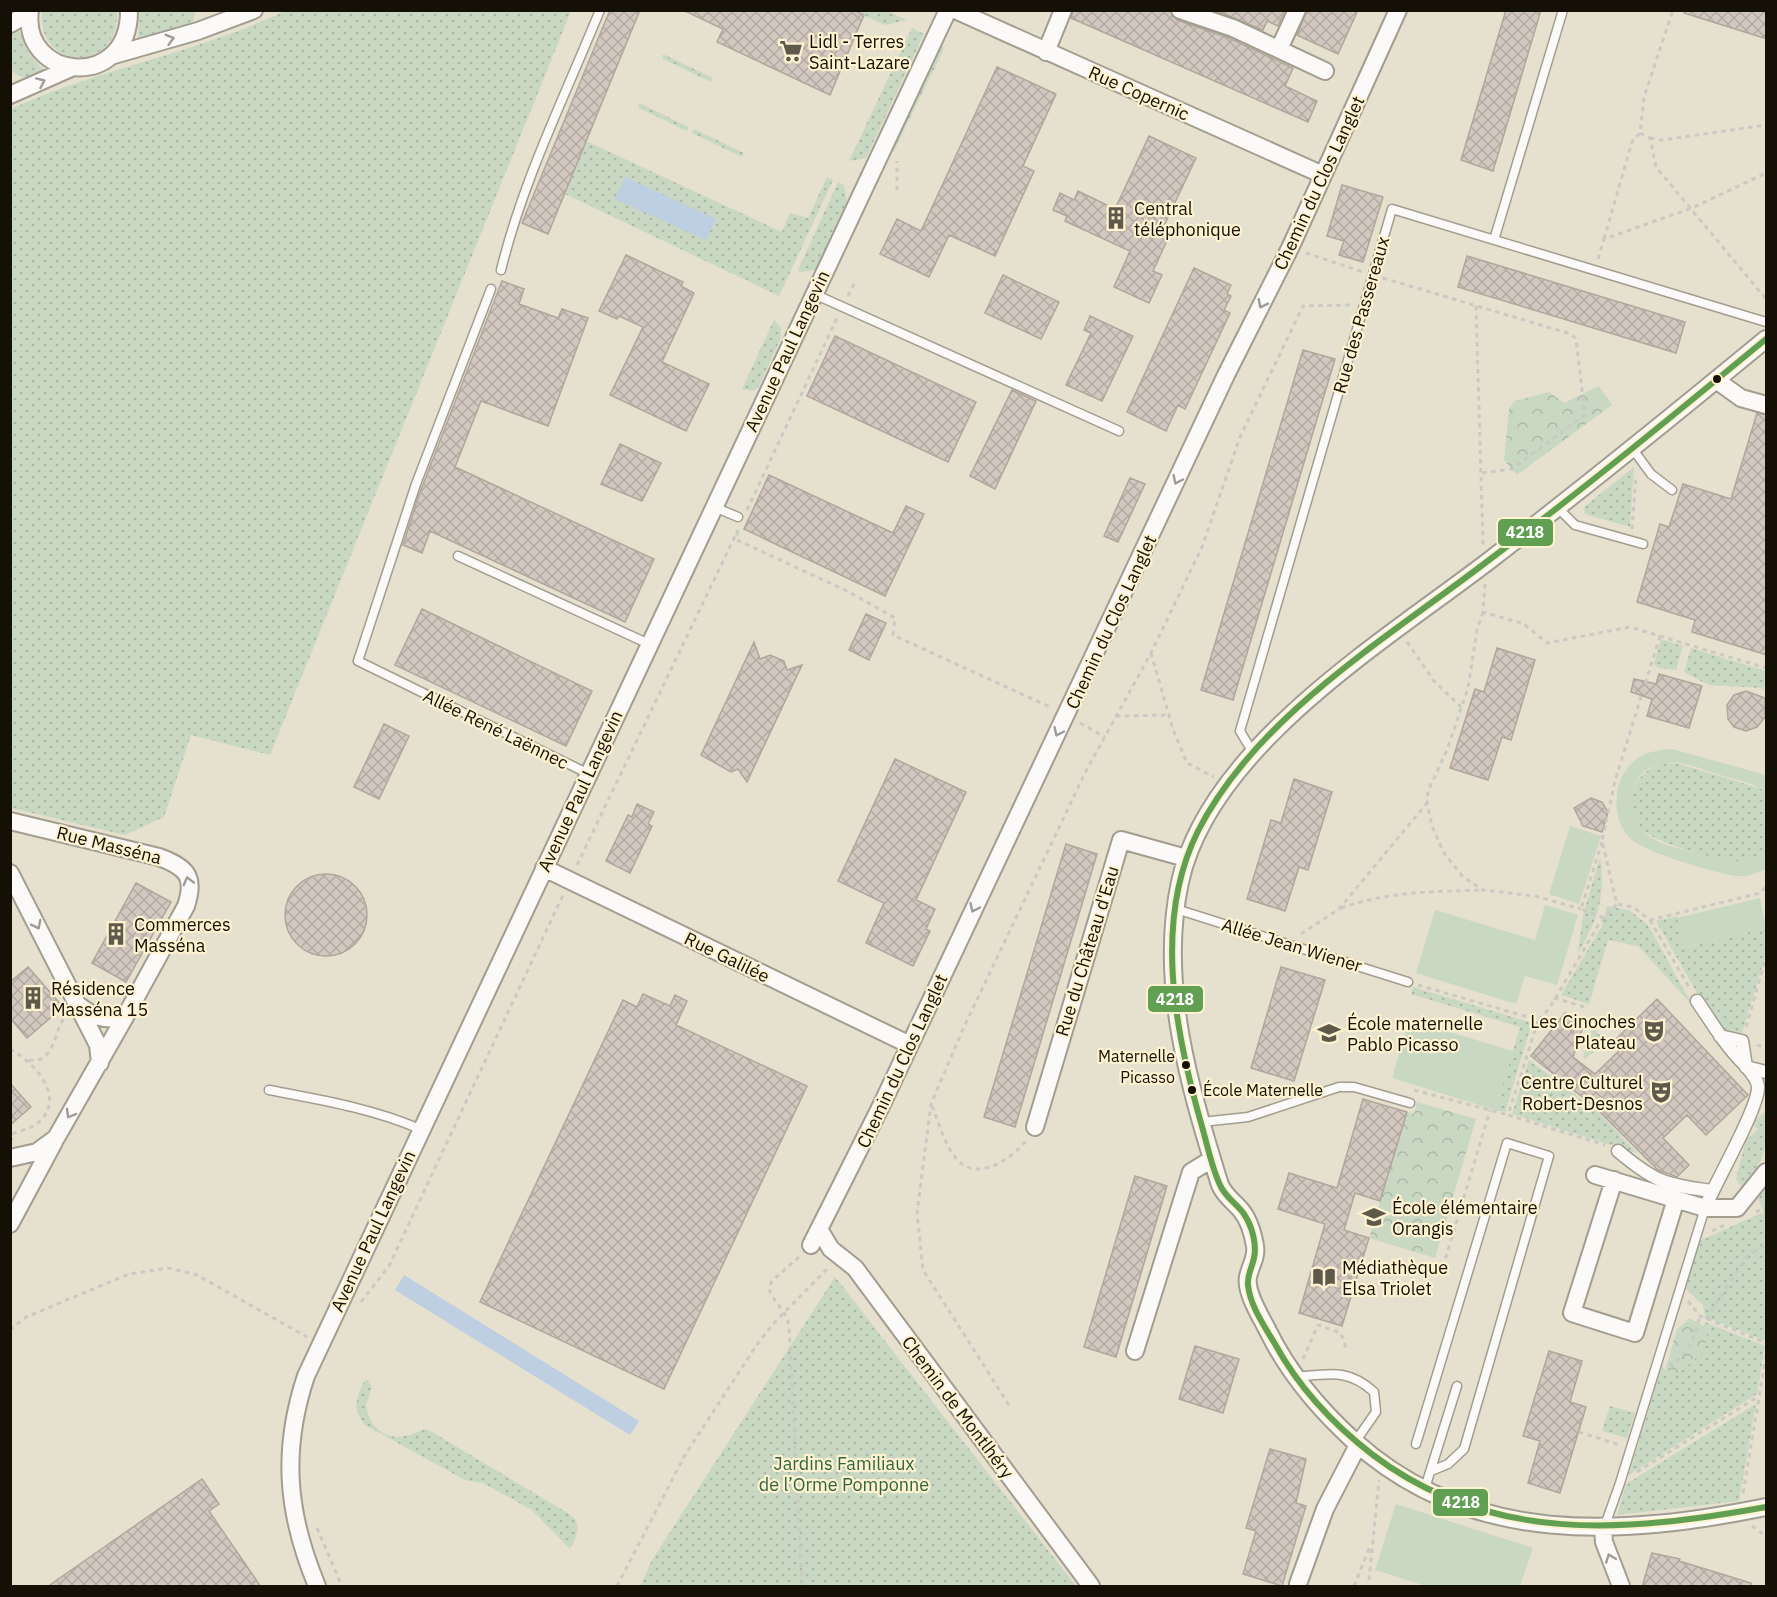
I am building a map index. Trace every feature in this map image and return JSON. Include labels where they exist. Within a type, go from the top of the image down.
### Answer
[{"type":"street","points":[[114,55],[124,42],[130,26],[129,10]]},
{"type":"street","points":[[10,95],[71,68],[94,66],[114,55],[198,31],[254,10]]},
{"type":"street","name":"Avenue Paul Langevin","points":[[317,1587],[298,1531],[290,1478],[294,1412],[306,1376],[420,1129],[948,10]]},
{"type":"street","name":"Rue Copernic","points":[[955,10],[1323,175]]},
{"type":"street","points":[[1046,52],[1063,10]]},
{"type":"street","points":[[1180,10],[1233,28],[1325,71]]},
{"type":"street","points":[[1279,49],[1297,10]]},
{"type":"street","name":"Chemin du Clos Langlet","points":[[815,1238],[910,1045],[1226,375],[1291,246],[1398,10]]},
{"type":"street","points":[[30,12],[30,26],[39,49],[59,64],[71,68]]},
{"type":"street","points":[[10,24],[30,12]]},
{"type":"street","points":[[1767,339],[1716,380],[1635,452],[1556,507],[1397,630],[1317,693],[1252,751],[1227,784],[1197,834],[1186,858],[1175,909],[1172,980],[1182,1038],[1212,1159],[1225,1195],[1244,1214],[1255,1245],[1255,1259],[1247,1280],[1248,1288],[1268,1332],[1295,1377],[1333,1422],[1356,1443],[1384,1467],[1425,1488],[1485,1513],[1519,1521],[1604,1528],[1676,1523],[1767,1507]]},
{"type":"street","points":[[1716,380],[1741,398],[1767,405]]},
{"type":"street","name":"Rue Masséna","points":[[10,821],[159,857],[179,864],[184,870],[190,892],[186,906],[10,1224]]},
{"type":"street","name":"Rue du Château d'Eau","points":[[1035,1127],[1120,840],[1186,858]]},
{"type":"street","name":"Rue Galilée","points":[[544,868],[910,1045]]},
{"type":"street","points":[[10,873],[98,1045],[100,1063]]},
{"type":"street","points":[[1697,1001],[1758,1086],[1753,1112],[1705,1208]]},
{"type":"street","points":[[77,1004],[92,1016],[109,1020],[125,1017]]},
{"type":"street","points":[[1720,1036],[1742,1041],[1746,1067]]},
{"type":"street","points":[[1746,1067],[1767,1072]]},
{"type":"street","points":[[12,1158],[37,1152],[56,1138]]},
{"type":"street","points":[[1618,1151],[1640,1169],[1667,1185],[1712,1191]]},
{"type":"street","points":[[1135,1351],[1191,1172],[1212,1159]]},
{"type":"street","points":[[1595,1175],[1705,1208],[1737,1208],[1767,1172]]},
{"type":"street","points":[[1614,1180],[1572,1314],[1635,1333],[1676,1199]]},
{"type":"street","name":"Chemin de Montlhéry","points":[[815,1238],[855,1268],[1091,1587]]},
{"type":"street","points":[[1298,1584],[1325,1509],[1356,1443]]},
{"type":"street","points":[[1604,1528],[1604,1542],[1621,1587]]},
{"type":"lane","points":[[501,270],[533,172],[600,10]]},
{"type":"lane","points":[[1563,10],[1494,240],[1767,322]]},
{"type":"lane","name":"Rue des Passereaux","points":[[1252,751],[1240,731],[1392,208],[1494,240]]},
{"type":"lane","name":"Allée René Laënnec","points":[[491,289],[416,484],[358,661],[589,774]]},
{"type":"lane","points":[[814,294],[842,309],[1119,431]]},
{"type":"lane","points":[[1635,452],[1651,474],[1672,490]]},
{"type":"lane","points":[[713,506],[738,518]]},
{"type":"lane","points":[[1556,507],[1575,525],[1643,544]]},
{"type":"lane","points":[[458,556],[649,644]]},
{"type":"lane","name":"Allée Jean Wiener","points":[[1175,909],[1408,982]]},
{"type":"lane","points":[[1202,1122],[1248,1117],[1339,1088],[1354,1088],[1410,1103]]},
{"type":"lane","points":[[269,1090],[357,1107],[390,1116],[420,1129]]},
{"type":"lane","points":[[1416,1444],[1507,1143],[1550,1156],[1464,1449],[1448,1464],[1431,1471]]},
{"type":"lane","points":[[1604,1528],[1631,1449],[1705,1208]]},
{"type":"lane","points":[[1295,1377],[1339,1372],[1362,1381],[1374,1392],[1376,1412],[1356,1443]]},
{"type":"lane","points":[[1425,1488],[1457,1386]]},
{"type":"path","points":[[1595,271],[1632,142],[1640,133],[1644,97],[1673,10]]},
{"type":"path","points":[[1640,133],[1662,140],[1767,125]]},
{"type":"path","points":[[1650,138],[1656,168],[1767,299]]},
{"type":"path","points":[[1604,239],[1692,208],[1767,173]]},
{"type":"path","points":[[1291,246],[1317,258],[1575,336],[1585,415],[1512,469],[1481,473]]},
{"type":"path","points":[[357,1309],[389,1266],[854,284]]},
{"type":"path","points":[[1010,1405],[923,1270],[916,1213],[931,1104],[963,1029],[1105,737],[1151,653],[1202,548],[1240,438],[1303,306],[1364,304]]},
{"type":"path","points":[[1476,306],[1484,551],[1494,566],[1486,571],[1483,612],[1477,630],[1468,688],[1447,750],[1428,791],[1427,803],[1432,826],[1444,853],[1463,877],[1483,890]]},
{"type":"path","points":[[1632,540],[1635,452]]},
{"type":"path","points":[[738,518],[737,540],[847,591],[895,618],[893,635],[1066,715],[1105,737]]},
{"type":"path","points":[[1483,612],[1524,624],[1547,643],[1630,627],[1767,668]]},
{"type":"path","points":[[1397,630],[1434,681],[1461,707]]},
{"type":"path","points":[[1581,909],[1602,841],[1615,781],[1660,636]]},
{"type":"path","points":[[1151,653],[1169,715],[1187,763],[1227,784]]},
{"type":"path","points":[[1116,716],[1169,715]]},
{"type":"path","points":[[1339,909],[1427,803]]},
{"type":"path","points":[[1602,841],[1617,904]]},
{"type":"path","points":[[1650,920],[1760,893],[1767,887]]},
{"type":"path","points":[[1293,945],[1296,938],[1339,909],[1371,898],[1401,892],[1483,890],[1535,896],[1604,918]]},
{"type":"path","points":[[1508,1115],[1538,1020],[1604,918],[1617,904]]},
{"type":"path","points":[[1617,904],[1633,907],[1650,920],[1697,1001]]},
{"type":"path","points":[[1742,1041],[1767,958]]},
{"type":"path","points":[[1408,982],[1538,1020]]},
{"type":"path","points":[[1554,998],[1588,1008]]},
{"type":"path","points":[[27,1060],[36,1061],[45,1057],[51,1050],[58,1027],[77,1004]]},
{"type":"path","points":[[10,1049],[27,1060],[43,1076],[49,1088],[49,1101],[45,1113],[35,1125],[12,1134],[12,1158]]},
{"type":"path","points":[[1407,1088],[1508,1115],[1618,1151]]},
{"type":"path","points":[[931,1104],[956,1158],[967,1168],[980,1170],[997,1165],[1015,1154],[1035,1127]]},
{"type":"path","points":[[1443,1267],[1490,1110]]},
{"type":"path","points":[[802,1587],[786,1312],[772,1297],[769,1289],[772,1281],[815,1238]]},
{"type":"path","points":[[1706,1319],[1748,1255],[1767,1245]]},
{"type":"path","points":[[617,1587],[685,1455],[756,1346],[838,1257]]},
{"type":"path","points":[[10,1330],[26,1317],[129,1274],[168,1268],[207,1280],[321,1344]]},
{"type":"path","points":[[1680,1289],[1700,1316],[1767,1343]]},
{"type":"path","points":[[1657,1362],[1673,1365],[1691,1345],[1700,1316]]},
{"type":"path","points":[[1295,1377],[1318,1324],[1341,1333],[1346,1348]]},
{"type":"path","points":[[1740,1512],[1766,1358]]},
{"type":"path","points":[[1620,1483],[1760,1396]]},
{"type":"path","points":[[1579,1432],[1631,1449]]},
{"type":"path","points":[[1369,1580],[1379,1477],[1384,1467]]},
{"type":"path","points":[[315,1521],[342,1587]]},
{"type":"path","points":[[1354,1587],[1373,1539]]},
{"type":"green space","points":[[287,10],[571,11],[270,755],[191,735],[164,817],[125,835],[11,808],[11,109],[79,82],[219,38]]},
{"type":"green space","points":[[42,11],[117,11],[115,31],[106,46],[93,54],[79,57],[64,54],[52,45],[44,31]]},
{"type":"green space","points":[[139,11],[195,11],[193,23],[138,41]]},
{"type":"green space","points":[[854,11],[887,11],[907,20],[885,25]]},
{"type":"green space","points":[[912,28],[924,34],[866,158],[849,161]]},
{"type":"green space","points":[[19,31],[27,51],[44,71],[23,77],[11,69],[11,34]]},
{"type":"green space","points":[[942,44],[944,49],[893,153],[892,149]]},
{"type":"green space","points":[[662,55],[713,78],[711,82],[663,59]]},
{"type":"green space","points":[[641,104],[689,127],[687,131],[639,108],[638,105]]},
{"type":"green space","points":[[694,129],[744,153],[742,157],[692,133]]},
{"type":"green space","points":[[586,141],[782,232],[790,213],[808,218],[827,177],[833,180],[779,296],[565,194]]},
{"type":"green space","points":[[838,182],[844,186],[847,201],[815,270],[801,272],[798,270]]},
{"type":"green space","points":[[774,320],[781,327],[781,338],[758,388],[752,391],[742,389]]},
{"type":"green space","points":[[1599,386],[1612,405],[1517,475],[1504,460],[1509,409],[1514,401],[1549,392],[1564,403]]},
{"type":"green space","points":[[1634,467],[1630,527],[1585,514],[1584,507]]},
{"type":"green space","points":[[1661,639],[1683,646],[1676,670],[1659,668],[1654,664]]},
{"type":"green space","points":[[1691,648],[1766,671],[1764,691],[1761,688],[1709,685],[1684,672]]},
{"type":"green space","points":[[1672,749],[1766,775],[1766,793],[1751,784],[1692,766],[1677,762],[1663,763],[1650,767],[1635,784],[1633,807],[1642,828],[1650,837],[1661,843],[1725,860],[1741,861],[1766,851],[1766,869],[1743,876],[1717,872],[1652,851],[1632,840],[1620,821],[1617,810],[1616,798],[1622,776],[1641,756],[1654,751]]},
{"type":"green space","points":[[1664,762],[1680,764],[1762,789],[1766,793],[1766,851],[1746,862],[1725,861],[1659,840],[1638,826],[1632,815],[1630,803],[1634,788],[1646,772]]},
{"type":"green space","points":[[1570,826],[1601,836],[1579,904],[1549,894]]},
{"type":"green space","points":[[1600,857],[1602,884],[1599,907],[1591,929],[1578,953],[1583,915]]},
{"type":"green space","points":[[1760,898],[1766,928],[1684,948],[1677,918]]},
{"type":"green space","points":[[1545,905],[1578,915],[1557,985],[1525,976],[1516,1004],[1416,973],[1435,910],[1535,940]]},
{"type":"green space","points":[[1607,906],[1629,910],[1648,925],[1693,1006],[1638,946],[1608,940],[1589,1004],[1561,995],[1602,926]]},
{"type":"green space","points":[[1677,916],[1685,948],[1766,928],[1766,954],[1742,1033],[1723,1029],[1701,1000],[1656,921]]},
{"type":"green space","points":[[1413,987],[1532,1023],[1505,1112],[1495,1110],[1520,1027],[1411,994]]},
{"type":"green space","points":[[1409,1020],[1513,1051],[1495,1110],[1392,1078]]},
{"type":"green space","points":[[1593,1027],[1605,1042],[1585,1059],[1583,1057]]},
{"type":"green space","points":[[1529,1060],[1600,1114],[1637,1153],[1512,1114]]},
{"type":"green space","points":[[1417,1102],[1476,1119],[1435,1258],[1369,1238],[1407,1112],[1414,1114]]},
{"type":"green space","points":[[1766,1111],[1764,1152],[1757,1167],[1742,1187],[1736,1179],[1746,1140],[1758,1130],[1752,1123]]},
{"type":"green space","points":[[1766,1182],[1766,1341],[1705,1317],[1703,1305],[1686,1289],[1699,1241],[1764,1212],[1756,1194]]},
{"type":"green space","name":"Jardins Familiaux de l’Orme Pomponne","points":[[835,1277],[1076,1586],[640,1586],[652,1560]]},
{"type":"green space","points":[[1690,1318],[1708,1329],[1704,1351],[1675,1377],[1666,1368],[1677,1329]]},
{"type":"green space","points":[[1705,1322],[1765,1346],[1757,1394],[1629,1475],[1662,1365],[1665,1370],[1708,1329],[1703,1326]]},
{"type":"green space","points":[[365,1380],[368,1380],[372,1388],[366,1405],[367,1412],[378,1429],[397,1437],[427,1429],[571,1515],[578,1527],[570,1549],[532,1510],[483,1483],[465,1480],[365,1425],[358,1413],[357,1402]]},
{"type":"green space","points":[[1756,1404],[1739,1501],[1617,1515],[1626,1484]]},
{"type":"green space","points":[[1610,1406],[1635,1413],[1627,1438],[1602,1431]]},
{"type":"green space","points":[[1396,1504],[1533,1548],[1520,1586],[1426,1586],[1375,1570]]},
{"type":"water","points":[[625,177],[716,219],[706,240],[615,199]]},
{"type":"water","points":[[404,1275],[639,1421],[630,1435],[395,1290]]},
{"type":"building","points":[[610,10],[640,10],[548,234],[522,223]]},
{"type":"building","name":"Lidl - Terres Saint-Lazare","points":[[683,10],[854,10],[864,15],[830,95],[717,42],[723,29]]},
{"type":"building","points":[[1073,10],[1170,10],[1177,20],[1229,38],[1293,68],[1285,86],[1317,101],[1308,122],[1071,18]]},
{"type":"building","points":[[1214,10],[1285,10],[1278,26],[1267,21],[1263,30]]},
{"type":"building","points":[[1307,10],[1358,10],[1338,54],[1297,35]]},
{"type":"building","points":[[1506,10],[1541,10],[1493,171],[1461,160]]},
{"type":"building","points":[[1685,10],[1767,10],[1767,39],[1684,13]]},
{"type":"building","points":[[997,67],[1056,94],[1023,166],[1034,171],[995,256],[949,235],[929,277],[880,254],[897,219],[921,231]]},
{"type":"building","name":"Central téléphonique","points":[[1149,136],[1196,158],[1162,230],[1170,234],[1153,271],[1162,275],[1149,303],[1114,287],[1130,251],[1065,221],[1067,216],[1053,210],[1060,193],[1074,200],[1078,191],[1115,209]]},
{"type":"building","points":[[1342,185],[1383,197],[1363,262],[1339,255],[1344,241],[1327,236]]},
{"type":"building","points":[[626,255],[683,282],[681,286],[694,293],[662,362],[709,384],[686,431],[610,395],[643,327],[619,316],[617,319],[599,311]]},
{"type":"building","points":[[1467,256],[1685,322],[1676,353],[1458,287]]},
{"type":"building","points":[[1194,268],[1231,285],[1227,294],[1231,296],[1224,310],[1230,313],[1185,409],[1178,405],[1166,431],[1127,412]]},
{"type":"building","points":[[1003,275],[1059,302],[1041,339],[985,313]]},
{"type":"building","points":[[502,281],[524,289],[519,304],[558,318],[562,309],[588,318],[548,426],[481,401],[455,467],[654,559],[625,622],[430,531],[422,553],[403,545],[419,495]]},
{"type":"building","points":[[1090,316],[1133,336],[1102,401],[1066,385],[1091,333],[1084,330]]},
{"type":"building","points":[[835,336],[976,402],[948,462],[807,396]]},
{"type":"building","points":[[1303,350],[1335,359],[1233,700],[1201,690]]},
{"type":"building","points":[[1012,390],[1036,401],[995,489],[970,476]]},
{"type":"building","points":[[1757,413],[1767,415],[1767,655],[1692,632],[1695,620],[1637,602],[1660,524],[1669,527],[1683,484],[1731,499]]},
{"type":"building","points":[[620,444],[661,463],[642,501],[601,484]]},
{"type":"building","points":[[769,475],[893,533],[906,506],[924,514],[885,596],[744,529]]},
{"type":"building","points":[[1130,478],[1145,484],[1118,542],[1104,536]]},
{"type":"building","points":[[422,609],[592,691],[566,746],[395,665]]},
{"type":"building","points":[[866,614],[886,623],[869,660],[849,650]]},
{"type":"building","points":[[754,642],[760,659],[770,655],[784,661],[787,670],[802,665],[747,782],[738,769],[731,772],[701,755]]},
{"type":"building","points":[[1497,648],[1535,660],[1511,740],[1502,737],[1488,780],[1450,768],[1475,689],[1484,692]]},
{"type":"building","points":[[1659,674],[1702,686],[1689,728],[1647,716],[1652,699],[1631,692],[1634,679],[1656,684]]},
{"type":"building","points":[[1746,691],[1765,698],[1765,717],[1757,727],[1746,731],[1734,727],[1728,719],[1727,705],[1734,695]]},
{"type":"building","points":[[384,724],[409,736],[379,799],[354,787]]},
{"type":"building","points":[[895,759],[966,792],[916,900],[935,909],[926,929],[930,931],[913,966],[866,943],[884,903],[838,881]]},
{"type":"building","points":[[1294,779],[1332,792],[1308,870],[1299,867],[1285,911],[1247,899],[1271,820],[1281,823]]},
{"type":"building","points":[[1591,798],[1602,802],[1608,812],[1602,832],[1583,826],[1574,808]]},
{"type":"building","points":[[637,804],[654,812],[648,824],[652,826],[630,873],[606,861],[628,815],[632,817]]},
{"type":"building","points":[[1066,844],[1097,854],[1015,1127],[984,1117]]},
{"type":"building","points":[[318,874],[334,874],[349,881],[360,892],[367,907],[364,931],[355,944],[334,956],[318,956],[303,949],[292,938],[285,923],[285,907],[292,892],[303,881]]},
{"type":"building","name":"Commerces Masséna","points":[[136,883],[171,902],[126,982],[92,963]]},
{"type":"building","name":"Résidence Masséna 15","points":[[28,967],[63,1007],[27,1038],[10,1018],[10,982]]},
{"type":"building","points":[[1281,967],[1325,980],[1294,1081],[1251,1068]]},
{"type":"building","points":[[643,994],[670,1006],[675,995],[687,1001],[676,1025],[807,1086],[664,1389],[480,1302],[623,1000],[637,1007]]},
{"type":"building","name":"Centre Culturel Robert-Desnos","points":[[1657,999],[1748,1095],[1706,1135],[1687,1115],[1663,1138],[1689,1165],[1677,1177],[1658,1170],[1596,1108],[1531,1056],[1565,1013],[1585,1020],[1573,1057],[1595,1074],[1622,1048],[1615,1040]]},
{"type":"building","points":[[10,1083],[31,1107],[10,1125]]},
{"type":"building","points":[[1363,1099],[1407,1112],[1380,1201],[1355,1193],[1344,1230],[1369,1238],[1342,1326],[1299,1313],[1325,1224],[1278,1209],[1289,1173],[1337,1188]]},
{"type":"building","points":[[1135,1176],[1167,1186],[1116,1357],[1084,1347]]},
{"type":"building","points":[[1195,1346],[1239,1359],[1223,1413],[1179,1399]]},
{"type":"building","points":[[1549,1351],[1582,1361],[1570,1402],[1586,1407],[1560,1493],[1528,1483],[1540,1441],[1523,1436]]},
{"type":"building","points":[[1270,1449],[1306,1459],[1296,1503],[1306,1506],[1282,1586],[1243,1574],[1256,1531],[1246,1528]]},
{"type":"building","points":[[202,1479],[219,1504],[209,1511],[261,1587],[47,1587]]},
{"type":"building","points":[[1652,1553],[1680,1559],[1679,1561],[1751,1583],[1751,1587],[1642,1587]]},
{"type":"transit line","name":"4218","points":[[1766,339],[1594,479],[1328,681],[1254,751],[1223,789],[1198,831],[1184,866],[1176,902],[1172,939],[1173,976],[1183,1051],[1209,1154],[1222,1189],[1244,1214],[1253,1235],[1255,1253],[1248,1281],[1249,1293],[1263,1323],[1295,1376],[1331,1418],[1373,1455],[1418,1484],[1465,1505],[1513,1518],[1562,1524],[1612,1525],[1663,1522],[1766,1507]]},
{"type":"place","name":"Lidl - Terres Saint-Lazare","points":[[791,51]]},
{"type":"place","name":"Central téléphonique","points":[[1116,218]]},
{"type":"place","name":"Commerces Masséna","points":[[116,934]]},
{"type":"place","name":"Résidence Masséna 15","points":[[33,998]]},
{"type":"place","name":"Les Cinoches Plateau","points":[[1654,1031]]},
{"type":"place","name":"École maternelle Pablo Picasso","points":[[1329,1033]]},
{"type":"place","name":"Maternelle Picasso","points":[[1186,1065]]},
{"type":"place","name":"École Maternelle","points":[[1192,1090]]},
{"type":"place","name":"Centre Culturel Robert-Desnos","points":[[1661,1092]]},
{"type":"place","name":"École élémentaire Orangis","points":[[1374,1217]]},
{"type":"place","name":"Médiathèque Elsa Triolet","points":[[1324,1277]]}]
